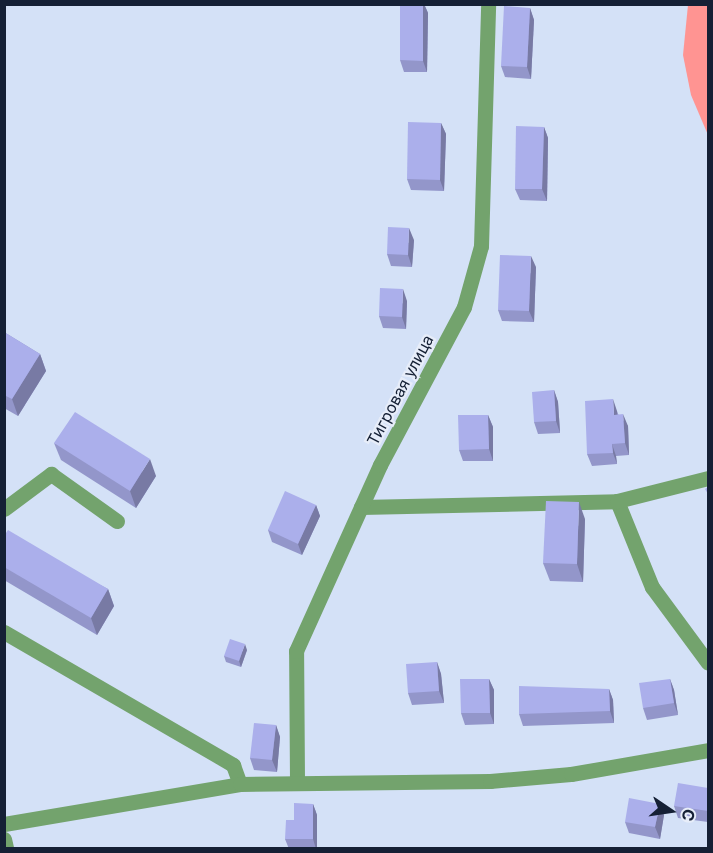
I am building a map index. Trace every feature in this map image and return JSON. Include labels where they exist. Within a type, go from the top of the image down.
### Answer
[{"type":"street","name":"Тигровая улица","points":[[297,780],[296,651],[361,507],[464,307],[481,246],[488,4]]},
{"type":"street","points":[[4,509],[51,474],[117,521]]},
{"type":"street","points":[[361,507],[617,501],[708,478]]},
{"type":"street","points":[[617,501],[652,587],[708,663]]},
{"type":"street","points":[[4,632],[233,765],[240,784]]},
{"type":"street","points":[[4,824],[240,784],[297,780],[490,781],[571,774],[708,750]]},
{"type":"street","points":[[4,839],[6,849]]},
{"type":"shaded area","points":[[688,5],[708,5],[708,135],[691,95],[683,55]]},
{"type":"building","points":[[400,4],[423,4],[423,61],[400,60]]},
{"type":"building","points":[[504,6],[530,8],[527,67],[501,66]]},
{"type":"building","points":[[408,122],[441,123],[440,180],[407,179]]},
{"type":"building","points":[[516,126],[544,127],[542,189],[515,189]]},
{"type":"building","points":[[388,227],[409,228],[408,255],[387,254]]},
{"type":"building","points":[[500,255],[531,256],[529,311],[498,310]]},
{"type":"building","points":[[380,288],[403,289],[402,317],[379,316]]},
{"type":"building","points":[[4,332],[40,354],[12,399],[4,395]]},
{"type":"building","points":[[554,390],[556,421],[534,422],[532,392]]},
{"type":"building","points":[[613,399],[614,415],[623,414],[625,443],[612,444],[613,453],[587,454],[585,401]]},
{"type":"building","points":[[75,412],[150,459],[130,491],[54,443]]},
{"type":"building","points":[[458,415],[488,415],[489,449],[459,450]]},
{"type":"building","points":[[285,491],[316,505],[298,544],[268,530]]},
{"type":"building","points":[[546,501],[579,502],[577,564],[543,563]]},
{"type":"building","points":[[8,530],[108,589],[91,618],[4,567],[4,536]]},
{"type":"building","points":[[230,639],[245,644],[239,661],[224,656]]},
{"type":"building","points":[[437,662],[439,691],[408,693],[406,664]]},
{"type":"building","points":[[460,679],[489,679],[490,713],[461,713]]},
{"type":"building","points":[[670,679],[674,703],[643,708],[639,683]]},
{"type":"building","points":[[519,686],[609,689],[610,711],[519,714]]},
{"type":"building","points":[[254,723],[276,725],[272,760],[250,758]]},
{"type":"building","points":[[678,783],[708,788],[708,811],[674,806]]},
{"type":"building","points":[[629,798],[660,804],[655,827],[625,822]]},
{"type":"building","points":[[294,803],[313,804],[313,839],[285,839],[286,820],[294,820]]}]
